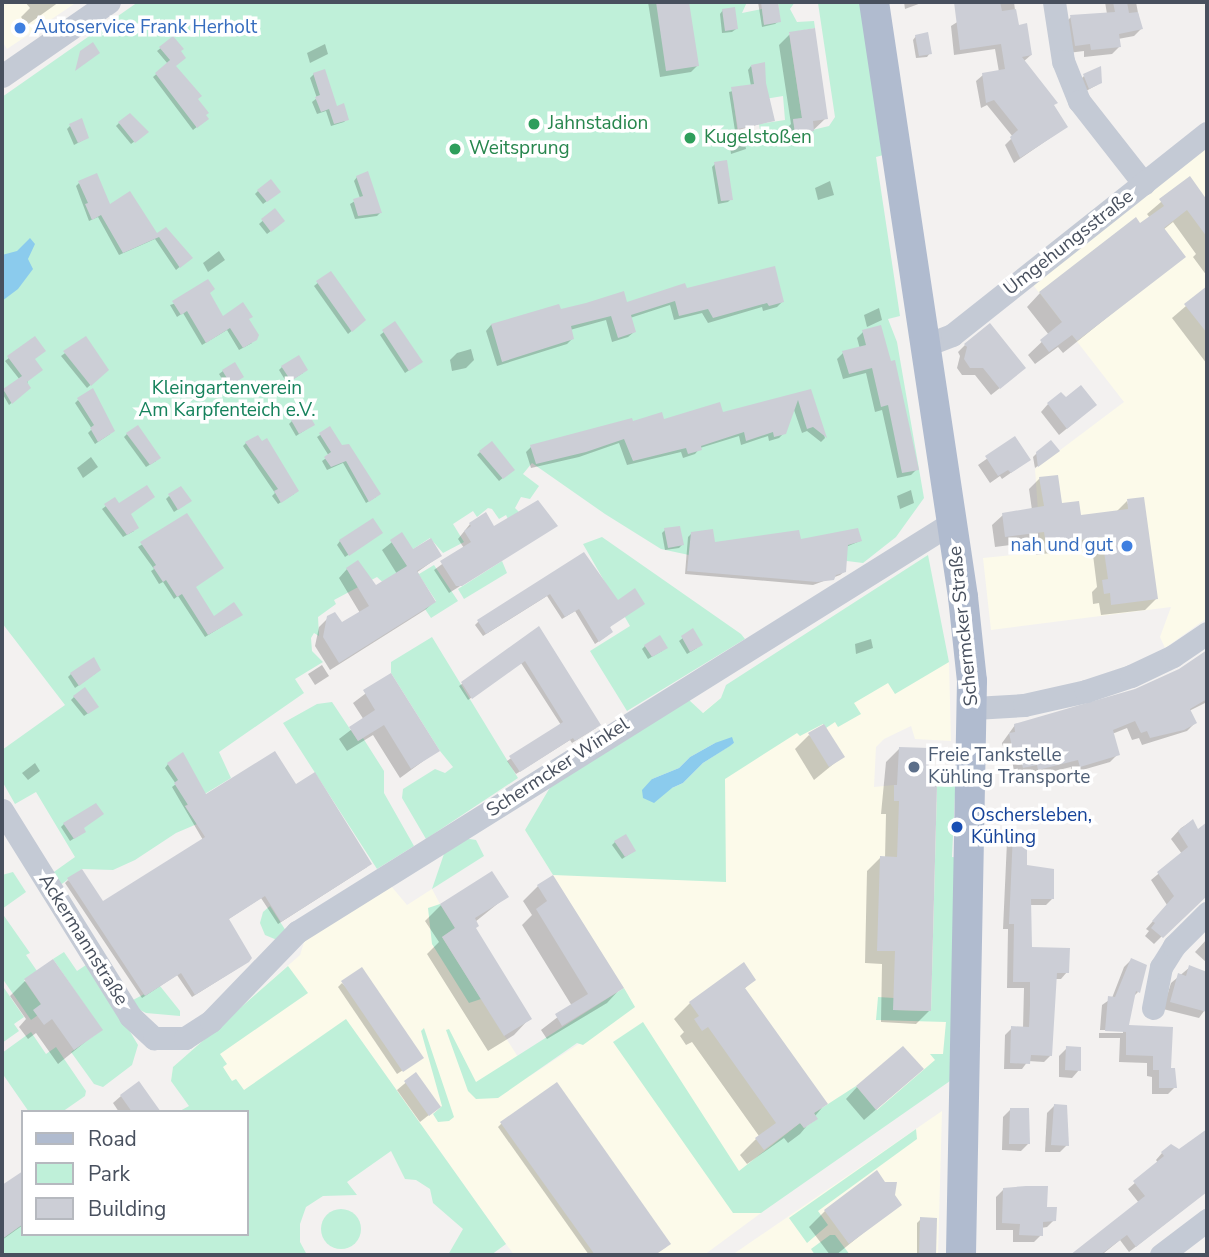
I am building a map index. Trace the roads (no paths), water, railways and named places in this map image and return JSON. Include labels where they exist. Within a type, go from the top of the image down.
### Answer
[{"type":"main road","name":"Schermcker Straße","points":[[874,2],[968,636],[974,708],[961,1255]]},
{"type":"street","points":[[2,76],[109,2]]},
{"type":"street","points":[[1054,2],[1063,61],[1079,101],[1144,184]]},
{"type":"street","name":"Umgehungsstraße","points":[[926,345],[952,335],[1207,133]]},
{"type":"street","name":"Schermcker Winkel","points":[[185,1038],[211,1021],[297,932],[951,523]]},
{"type":"street","points":[[974,708],[1024,705],[1086,691],[1130,676],[1173,656],[1207,633]]},
{"type":"street","name":"Ackermannstraße","points":[[2,810],[130,1016],[154,1038],[185,1038]]},
{"type":"street","points":[[1153,1008],[1161,967],[1174,947],[1207,913]]},
{"type":"street","points":[[1161,1255],[1207,1220]]},
{"type":"water","points":[[30,238],[35,244],[28,259],[33,269],[18,289],[2,301],[2,255],[17,251]]},
{"type":"water","points":[[732,737],[734,743],[703,763],[683,783],[672,788],[654,803],[643,798],[642,790],[652,779],[679,768],[690,757]]},
{"type":"place","name":"Autoservice Frank Herholt","points":[[20,28]]},
{"type":"place","name":"Jahnstadion","points":[[534,124]]},
{"type":"place","name":"Kugelstoßen","points":[[690,138]]},
{"type":"place","name":"Weitsprung","points":[[455,149]]},
{"type":"place","name":"nah und gut","points":[[1127,546]]},
{"type":"place","name":"Freie Tankstelle Kühling Transporte","points":[[914,767]]},
{"type":"place","name":"Oschersleben, Kühling","points":[[957,827]]},
{"type":"park label","name":"Kleingartenverein Am Karpfenteich e.V.","points":[[227,400]]}]
